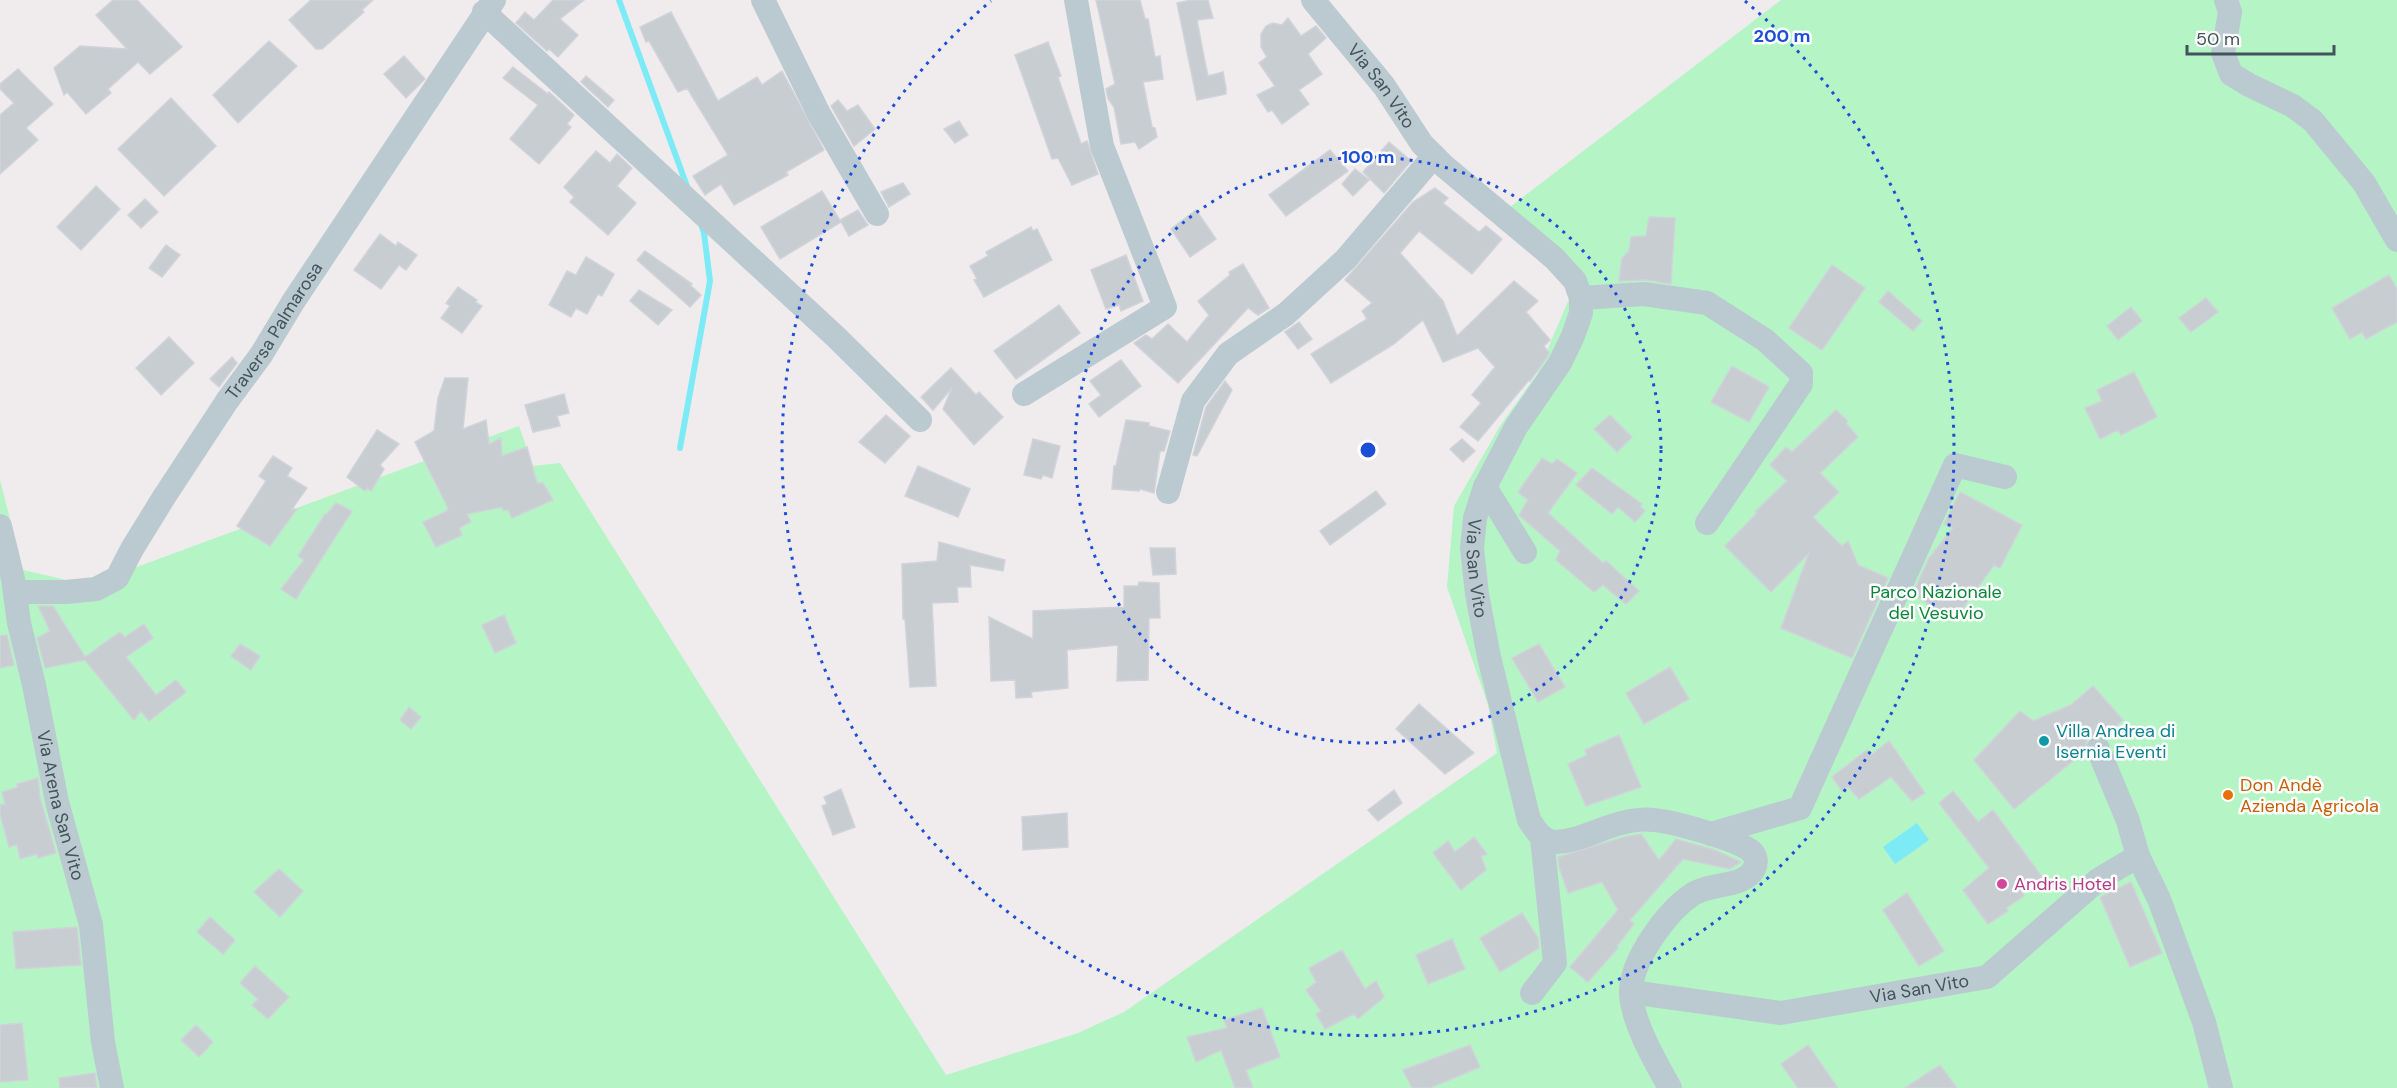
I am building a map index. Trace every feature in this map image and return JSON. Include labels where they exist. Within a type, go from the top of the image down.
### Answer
[{"type":"street","points":[[764,0],[819,114],[877,214]]},
{"type":"street","points":[[1024,394],[1165,307],[1102,146],[1076,0]]},
{"type":"street","name":"Via San Vito","points":[[1313,0],[1384,86],[1422,144],[1554,258],[1575,281],[1581,298],[1581,313],[1560,363],[1516,427],[1485,487],[1475,518],[1472,548],[1477,594],[1489,657],[1529,820],[1542,838]]},
{"type":"street","points":[[2226,0],[2230,12],[2223,53],[2231,74],[2293,106],[2313,121],[2364,183],[2397,240]]},
{"type":"street","points":[[489,6],[684,196],[836,337],[920,420]]},
{"type":"street","name":"Traversa Palmarosa","points":[[10,607],[66,592],[96,589],[117,578],[164,497],[261,355],[293,302],[489,6]]},
{"type":"street","points":[[1168,492],[1193,400],[1228,354],[1286,314],[1345,260],[1434,156]]},
{"type":"street","points":[[1581,298],[1644,294],[1707,303],[1766,340],[1801,373],[1801,384],[1707,524]]},
{"type":"street","points":[[1711,834],[1800,808],[1955,465],[2005,477]]},
{"type":"street","points":[[1485,487],[1525,552]]},
{"type":"street","name":"Via Arena San Vito","points":[[0,526],[10,607],[57,802],[91,925],[103,1042],[112,1088]]},
{"type":"street","points":[[2098,749],[2128,821],[2138,856],[2159,899],[2204,1022],[2221,1088]]},
{"type":"street","points":[[1532,993],[1555,963],[1542,838],[1555,842],[1580,837],[1629,821],[1653,820],[1711,834],[1753,853],[1756,860],[1754,869],[1736,882],[1698,891],[1684,900],[1665,920],[1646,947],[1635,973],[1631,992],[1637,1019],[1670,1088]]},
{"type":"street","name":"Via San Vito","points":[[1631,992],[1782,1013],[1988,977],[2098,880],[2138,856]]},
{"type":"green space","name":"Parco Nazionale del Vesuvio","points":[[1781,0],[2397,0],[2397,1088],[0,1088],[0,480],[23,570],[88,585],[519,426],[533,466],[560,463],[946,1075],[1078,1033],[1124,1012],[1497,753],[1488,705],[1447,587],[1454,506],[1500,426],[1537,374],[1572,292],[1487,211],[1506,210]]},
{"type":"water","points":[[1917,823],[1929,840],[1895,864],[1883,847]]},
{"type":"building","points":[[113,0],[137,0],[182,47],[150,74],[138,62],[108,89],[111,93],[86,114],[67,92],[64,95],[54,68],[80,46],[127,49],[96,15]]},
{"type":"building","points":[[311,0],[373,0],[362,10],[364,12],[322,49],[316,49],[289,20]]},
{"type":"building","points":[[553,0],[584,0],[560,19],[578,35],[558,57],[549,49],[547,51],[516,23],[525,12],[534,20]]},
{"type":"building","points":[[1096,0],[1140,0],[1145,19],[1148,19],[1155,57],[1160,56],[1163,79],[1143,82],[1152,127],[1155,128],[1157,137],[1139,149],[1135,142],[1121,144],[1114,107],[1108,99],[1106,89],[1115,84]]},
{"type":"building","points":[[1208,0],[1213,18],[1197,20],[1204,57],[1208,76],[1223,72],[1226,88],[1226,94],[1197,100],[1177,3]]},
{"type":"building","points":[[671,12],[718,101],[757,77],[762,85],[782,71],[824,150],[786,172],[788,175],[734,205],[721,184],[705,195],[693,176],[728,155],[687,88],[678,92],[649,41],[646,42],[640,27]]},
{"type":"building","points":[[1288,18],[1301,36],[1316,26],[1326,38],[1308,54],[1322,74],[1299,90],[1309,104],[1282,124],[1272,110],[1268,112],[1257,95],[1275,86],[1259,63],[1267,57],[1261,47],[1261,34],[1266,26],[1273,23],[1282,25]]},
{"type":"building","points":[[269,41],[297,66],[238,123],[213,95]]},
{"type":"building","points":[[1048,42],[1061,76],[1058,77],[1081,144],[1087,141],[1098,174],[1072,185],[1058,158],[1052,159],[1015,55]]},
{"type":"building","points":[[404,56],[425,79],[406,98],[384,74]]},
{"type":"building","points":[[513,67],[548,94],[549,92],[574,115],[567,124],[571,127],[539,164],[510,139],[538,105],[503,78]]},
{"type":"building","points":[[18,69],[53,104],[26,128],[38,140],[0,174],[0,115],[14,103],[0,89],[0,84]]},
{"type":"building","points":[[586,76],[614,100],[608,107],[581,82]]},
{"type":"building","points":[[171,98],[216,146],[164,196],[118,149]]},
{"type":"building","points":[[838,100],[847,111],[858,105],[875,129],[854,146],[831,106]]},
{"type":"building","points":[[959,121],[968,135],[955,143],[944,129]]},
{"type":"building","points":[[1389,142],[1411,161],[1384,193],[1363,172]]},
{"type":"building","points":[[1330,150],[1348,171],[1286,216],[1269,195]]},
{"type":"building","points":[[596,151],[610,163],[617,154],[632,168],[617,186],[636,203],[608,235],[570,202],[574,197],[564,187]]},
{"type":"building","points":[[1355,169],[1369,180],[1353,196],[1342,184]]},
{"type":"building","points":[[903,183],[910,194],[889,207],[881,192]]},
{"type":"building","points":[[96,186],[120,209],[81,250],[57,227]]},
{"type":"building","points":[[1435,188],[1448,198],[1443,203],[1479,232],[1486,226],[1502,239],[1472,274],[1419,231],[1400,253],[1443,301],[1457,336],[1514,281],[1538,301],[1526,312],[1550,340],[1544,346],[1549,353],[1548,356],[1530,381],[1478,441],[1460,427],[1481,403],[1472,395],[1495,367],[1478,348],[1443,362],[1423,320],[1394,344],[1331,383],[1311,354],[1367,319],[1362,311],[1372,303],[1345,280],[1413,202]]},
{"type":"building","points":[[822,191],[841,222],[780,259],[761,227]]},
{"type":"building","points":[[145,199],[158,212],[141,228],[128,215]]},
{"type":"building","points":[[858,210],[868,225],[849,236],[840,220]]},
{"type":"building","points":[[1196,210],[1216,239],[1190,257],[1171,229]]},
{"type":"building","points":[[1649,217],[1675,218],[1671,284],[1646,280],[1619,281],[1622,258],[1629,251],[1631,237],[1646,236]]},
{"type":"building","points":[[1031,227],[1033,231],[1037,229],[1052,260],[984,297],[974,280],[977,279],[970,266],[988,256],[986,252]]},
{"type":"building","points":[[380,234],[396,246],[398,242],[417,255],[406,270],[399,265],[381,289],[354,270]]},
{"type":"building","points":[[166,245],[180,255],[162,277],[149,268]]},
{"type":"building","points":[[645,251],[692,284],[690,285],[701,295],[690,307],[637,260]]},
{"type":"building","points":[[1126,255],[1143,301],[1121,311],[1119,305],[1106,309],[1091,270]]},
{"type":"building","points":[[586,257],[614,274],[602,296],[598,294],[587,314],[576,308],[571,317],[549,305],[567,271],[576,275]]},
{"type":"building","points":[[1243,264],[1269,308],[1258,315],[1248,308],[1178,383],[1134,343],[1146,335],[1152,339],[1168,324],[1187,342],[1209,315],[1198,301],[1230,275],[1229,272]]},
{"type":"building","points":[[1832,265],[1865,288],[1822,350],[1789,328]]},
{"type":"building","points":[[2389,275],[2397,289],[2397,322],[2366,339],[2362,332],[2350,339],[2332,308]]},
{"type":"building","points":[[458,287],[482,306],[462,333],[441,318],[450,306],[446,303]]},
{"type":"building","points":[[639,290],[672,310],[658,325],[630,301]]},
{"type":"building","points":[[1888,291],[1922,321],[1913,331],[1879,302]]},
{"type":"building","points":[[2206,298],[2218,312],[2191,332],[2179,318]]},
{"type":"building","points":[[1059,305],[1080,333],[1016,379],[994,351]]},
{"type":"building","points":[[2131,307],[2142,321],[2118,340],[2107,326]]},
{"type":"building","points":[[1299,322],[1312,339],[1298,349],[1285,332]]},
{"type":"building","points":[[169,337],[194,363],[161,395],[136,368]]},
{"type":"building","points":[[232,357],[237,363],[219,387],[210,379]]},
{"type":"building","points":[[1121,360],[1141,386],[1099,417],[1089,404],[1101,395],[1090,381]]},
{"type":"building","points":[[1732,366],[1769,387],[1749,422],[1711,402]]},
{"type":"building","points":[[951,368],[976,395],[979,392],[1003,417],[974,445],[943,409],[952,388],[933,410],[921,397]]},
{"type":"building","points":[[2134,372],[2157,417],[2121,435],[2118,430],[2100,439],[2085,408],[2102,401],[2097,390]]},
{"type":"building","points":[[445,378],[468,378],[463,429],[486,420],[489,444],[501,438],[502,456],[527,447],[537,483],[543,483],[553,500],[512,518],[508,510],[503,510],[502,507],[467,514],[471,522],[459,528],[462,535],[436,547],[423,522],[447,511],[448,508],[415,442],[434,431],[438,398]]},
{"type":"building","points":[[1225,381],[1232,390],[1197,456],[1193,455],[1206,407]]},
{"type":"building","points":[[564,394],[569,413],[557,416],[560,426],[533,432],[525,405]]},
{"type":"building","points":[[1836,410],[1848,421],[1846,423],[1858,437],[1820,473],[1839,492],[1813,517],[1842,546],[1848,541],[1858,565],[1888,578],[1852,658],[1781,628],[1809,553],[1771,592],[1725,546],[1787,481],[1770,465],[1786,447],[1792,452]]},
{"type":"building","points":[[886,415],[910,436],[885,463],[859,442]]},
{"type":"building","points":[[1610,415],[1632,437],[1617,452],[1594,429]]},
{"type":"building","points":[[1126,420],[1149,423],[1149,426],[1170,431],[1164,451],[1160,451],[1154,493],[1140,489],[1139,491],[1112,489],[1114,466],[1116,466]]},
{"type":"building","points":[[377,430],[399,444],[380,465],[384,469],[371,491],[367,488],[365,491],[347,477]]},
{"type":"building","points":[[1033,439],[1060,446],[1052,478],[1043,475],[1041,479],[1024,475]]},
{"type":"building","points":[[1462,439],[1475,451],[1463,462],[1450,449]]},
{"type":"building","points":[[273,456],[292,468],[287,476],[307,488],[292,509],[297,509],[270,546],[237,526],[266,481],[259,476]]},
{"type":"building","points":[[1542,458],[1552,464],[1557,459],[1577,473],[1548,513],[1603,563],[1606,561],[1639,591],[1626,604],[1603,585],[1594,592],[1556,560],[1560,551],[1519,515],[1528,500],[1518,492]]},
{"type":"building","points":[[918,466],[970,489],[958,517],[905,496]]},
{"type":"building","points":[[1592,468],[1642,504],[1640,506],[1645,511],[1635,522],[1618,507],[1612,514],[1576,485]]},
{"type":"building","points":[[1376,491],[1386,504],[1330,545],[1320,531]]},
{"type":"building","points":[[1960,492],[2022,525],[2000,568],[1994,565],[1953,622],[1913,593],[1929,558],[1953,528],[1944,524]]},
{"type":"building","points":[[336,503],[352,511],[296,599],[281,589],[304,560],[298,556],[325,514]]},
{"type":"building","points":[[939,542],[1005,560],[1003,571],[970,565],[971,587],[957,587],[958,602],[932,603],[936,686],[910,687],[905,619],[903,619],[902,564],[937,561]]},
{"type":"building","points":[[1150,548],[1175,548],[1176,574],[1153,575]]},
{"type":"building","points":[[1139,582],[1159,583],[1160,618],[1149,618],[1148,680],[1117,681],[1118,645],[1067,650],[1068,688],[1031,692],[1032,697],[1016,698],[1015,680],[991,681],[989,617],[1033,639],[1033,611],[1124,607],[1124,586],[1138,586]]},
{"type":"building","points":[[38,606],[53,606],[85,657],[120,632],[125,637],[144,624],[153,638],[126,657],[156,695],[176,680],[186,692],[149,721],[141,711],[134,720],[85,660],[45,668],[37,638],[50,631]]},
{"type":"building","points":[[504,615],[516,643],[495,653],[482,625]]},
{"type":"building","points":[[7,635],[14,665],[0,668],[0,636]]},
{"type":"building","points":[[240,644],[260,656],[251,670],[231,656]]},
{"type":"building","points":[[1539,644],[1565,687],[1538,702],[1512,658]]},
{"type":"building","points":[[1670,667],[1689,699],[1644,724],[1626,693]]},
{"type":"building","name":"Villa Andrea di Isernia Eventi","points":[[2093,686],[2123,720],[2103,736],[2093,736],[2087,740],[2084,752],[2014,809],[1974,760],[2020,711],[2033,721],[2071,705]]},
{"type":"building","points":[[1419,704],[1474,753],[1445,774],[1396,729]]},
{"type":"building","points":[[409,707],[421,717],[411,729],[400,720]]},
{"type":"building","points":[[1619,735],[1641,787],[1586,806],[1568,764],[1587,755],[1585,750]]},
{"type":"building","points":[[1889,741],[1925,793],[1912,801],[1891,777],[1859,799],[1848,787],[1842,791],[1832,777],[1867,750],[1871,755]]},
{"type":"building","points":[[38,778],[40,797],[56,853],[38,858],[37,854],[20,859],[17,845],[9,847],[0,814],[0,805],[5,804],[2,792],[18,787],[17,784]]},
{"type":"building","points":[[841,789],[855,827],[833,835],[822,806],[827,804],[824,797]]},
{"type":"building","points":[[1394,790],[1402,803],[1378,821],[1368,810]]},
{"type":"building","points":[[1953,791],[1978,822],[1993,810],[2042,877],[2022,892],[2024,896],[2006,908],[2008,911],[1988,924],[1963,890],[1989,868],[1939,803]]},
{"type":"building","points":[[1067,813],[1068,847],[1023,850],[1022,817]]},
{"type":"building","points":[[1641,834],[1659,860],[1676,839],[1715,850],[1741,862],[1730,869],[1683,859],[1630,920],[1634,924],[1617,946],[1618,948],[1588,982],[1570,967],[1618,910],[1602,882],[1568,893],[1558,857]]},
{"type":"building","points":[[1474,837],[1487,854],[1481,856],[1486,870],[1461,890],[1433,853],[1448,841],[1455,852]]},
{"type":"building","points":[[279,869],[303,891],[280,917],[254,892]]},
{"type":"building","points":[[2131,882],[2162,953],[2130,967],[2100,897]]},
{"type":"building","points":[[1907,893],[1944,951],[1919,966],[1883,910]]},
{"type":"building","points":[[1522,913],[1538,938],[1539,948],[1500,972],[1480,938]]},
{"type":"building","points":[[210,917],[235,940],[223,954],[197,932]]},
{"type":"building","points":[[77,927],[81,965],[16,969],[13,932]]},
{"type":"building","points":[[1452,939],[1465,969],[1428,984],[1416,955]]},
{"type":"building","points":[[1342,950],[1365,989],[1376,981],[1384,997],[1358,1019],[1354,1014],[1325,1029],[1316,1014],[1321,1011],[1306,990],[1316,982],[1309,968]]},
{"type":"building","points":[[255,966],[289,997],[268,1019],[252,1005],[258,999],[240,983]]},
{"type":"building","points":[[1262,1008],[1280,1057],[1246,1070],[1253,1088],[1235,1088],[1221,1050],[1196,1062],[1187,1037],[1227,1028],[1224,1020]]},
{"type":"building","points":[[22,1023],[28,1080],[0,1082],[0,1025]]},
{"type":"building","points":[[196,1025],[213,1042],[199,1057],[181,1040]]},
{"type":"building","points":[[1470,1045],[1480,1067],[1430,1088],[1412,1088],[1403,1070]]},
{"type":"building","points":[[1808,1045],[1838,1088],[1798,1088],[1781,1064]]},
{"type":"building","points":[[1940,1065],[1957,1088],[1905,1088]]},
{"type":"building","points":[[95,1073],[97,1088],[60,1088],[59,1078]]},
{"type":"waterway","points":[[619,0],[688,189]]},
{"type":"waterway","points":[[680,448],[710,281],[701,224]]},
{"type":"place","name":"Villa Andrea di Isernia Eventi","points":[[2044,741]]},
{"type":"place","name":"Don Andè Azienda Agricola","points":[[2228,795]]},
{"type":"place","name":"Andris Hotel","points":[[2002,884]]}]
